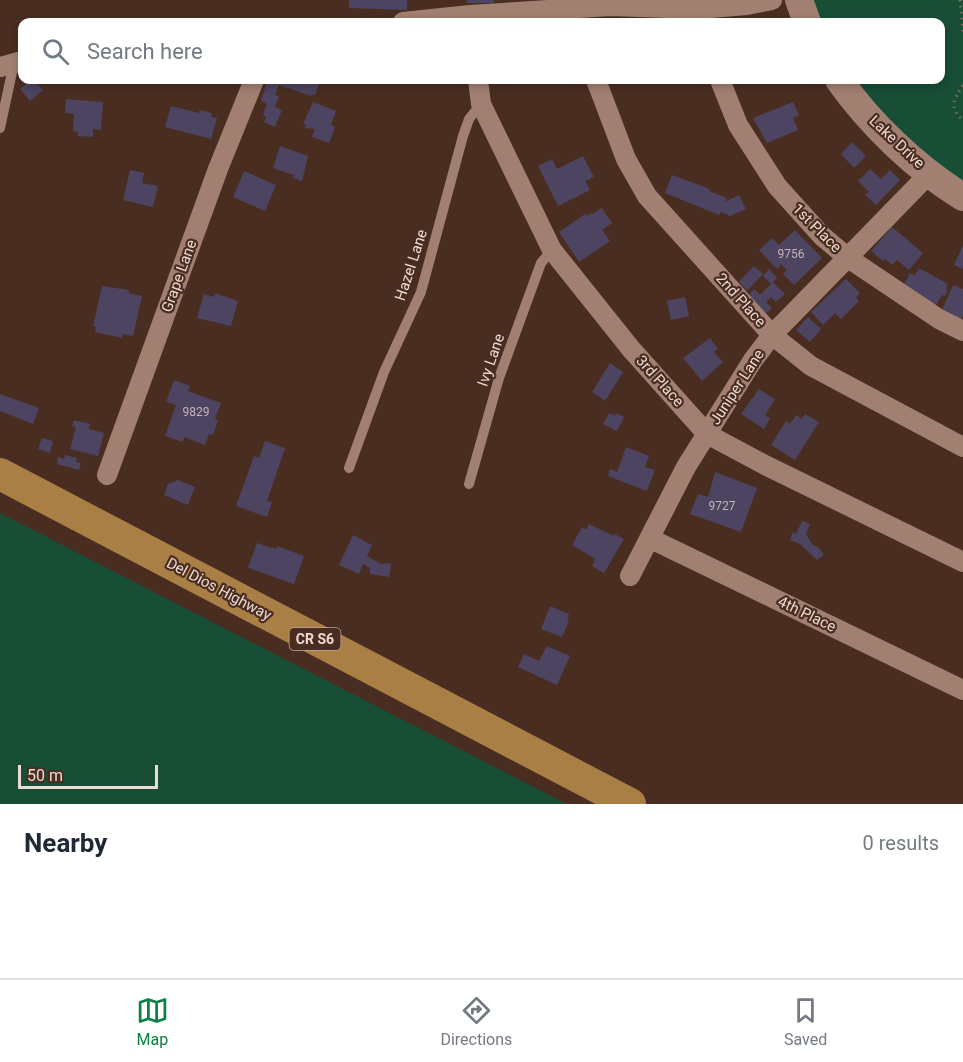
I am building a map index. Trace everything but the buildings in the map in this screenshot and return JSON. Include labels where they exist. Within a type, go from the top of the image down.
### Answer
[{"type":"main road","name":"Del Dios Highway","points":[[0,474],[630,804]]},
{"type":"street","points":[[506,18],[579,16],[610,6],[700,16],[772,0]]},
{"type":"street","points":[[800,0],[806,18]]},
{"type":"street","name":"Grape Lane","points":[[107,475],[218,170],[252,84]]},
{"type":"street","name":"3rd Place","points":[[478,84],[481,104],[552,250],[631,349],[707,434],[963,562]]},
{"type":"street","name":"2nd Place","points":[[598,84],[626,159],[647,196],[772,335],[811,366],[963,447]]},
{"type":"street","name":"1st Place","points":[[722,84],[738,125],[777,186],[822,236],[848,258],[939,320],[963,331]]},
{"type":"street","name":"Lake Drive","points":[[843,84],[901,149],[963,197]]},
{"type":"street","name":"Juniper Lane","points":[[630,576],[686,467],[753,360],[772,335],[930,173]]},
{"type":"street","name":"4th Place","points":[[651,538],[963,690]]},
{"type":"lane","points":[[0,128],[12,64]]},
{"type":"lane","name":"Hazel Lane","points":[[349,468],[384,372],[421,292],[463,136],[469,120],[481,104]]},
{"type":"lane","name":"Ivy Lane","points":[[469,484],[499,378],[541,263],[552,250]]},
{"type":"path","points":[[960,0],[963,32]]},
{"type":"path","points":[[963,85],[955,95],[953,103],[957,115],[963,121]]},
{"type":"green space","points":[[806,0],[963,0],[963,197],[843,84],[945,84],[945,18],[807,18]]},
{"type":"green space","points":[[0,513],[567,804],[0,804]]}]
